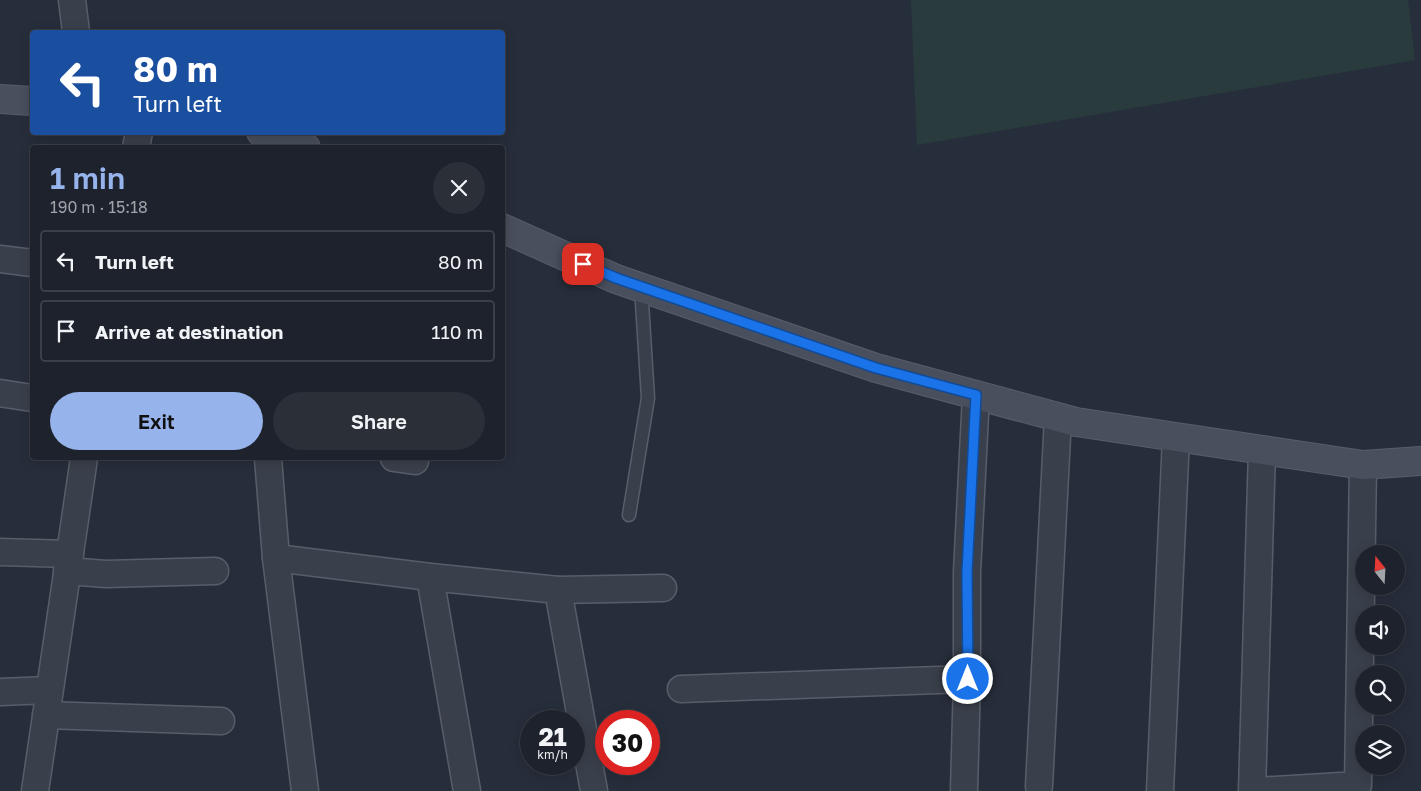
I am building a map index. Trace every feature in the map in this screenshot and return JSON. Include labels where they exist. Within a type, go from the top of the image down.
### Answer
[{"type":"street","points":[[72,0],[76,30]]},
{"type":"street","points":[[0,99],[30,101]]},
{"type":"street","points":[[269,135],[298,145]]},
{"type":"street","points":[[505,229],[616,278],[876,368],[1076,422],[1363,465],[1421,460]]},
{"type":"street","points":[[0,258],[30,263]]},
{"type":"street","points":[[0,393],[30,398]]},
{"type":"street","points":[[964,791],[968,679],[967,572],[976,395]]},
{"type":"street","points":[[1039,786],[1058,416]]},
{"type":"street","points":[[1160,791],[1176,437]]},
{"type":"street","points":[[1262,450],[1254,791],[1358,785],[1363,465]]},
{"type":"street","points":[[35,791],[84,460]]},
{"type":"street","points":[[268,460],[276,558],[305,791]]},
{"type":"street","points":[[0,552],[68,563],[106,574],[215,571]]},
{"type":"street","points":[[276,558],[430,577],[558,590],[663,588]]},
{"type":"street","points":[[430,577],[466,791]]},
{"type":"street","points":[[558,590],[594,791]]},
{"type":"street","points":[[681,689],[968,679]]},
{"type":"street","points":[[0,692],[48,703],[221,721]]},
{"type":"lane","points":[[629,515],[648,398],[641,287]]},
{"type":"shaded area","points":[[911,0],[1408,0],[1415,60],[917,145]]},
{"type":"route","points":[[583,264],[616,278],[876,368],[976,395],[967,572],[968,679]]}]
